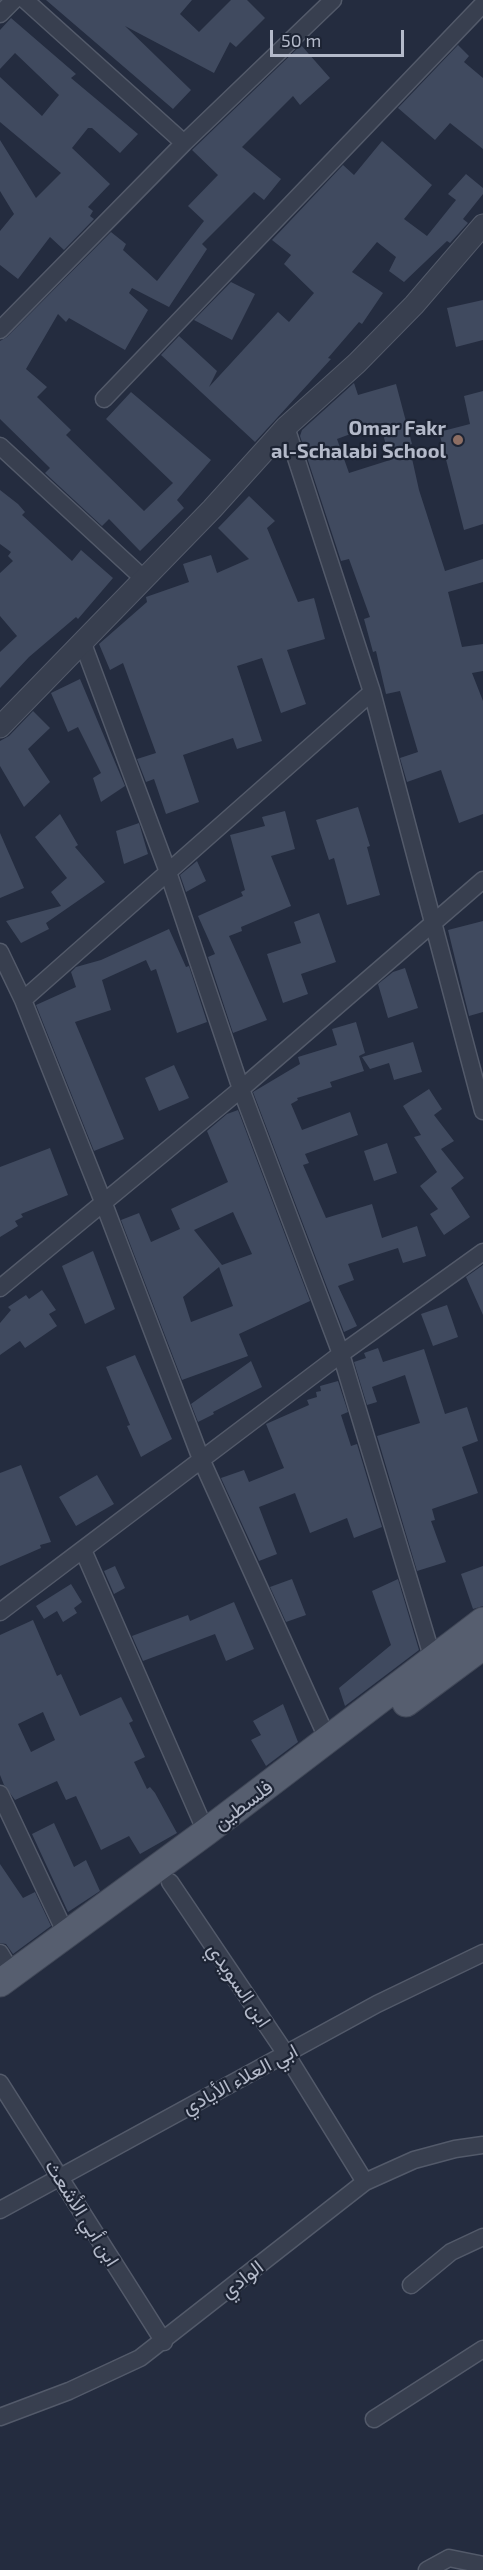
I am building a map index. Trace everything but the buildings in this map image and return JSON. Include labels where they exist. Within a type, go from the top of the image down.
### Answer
[{"type":"main road","name":"فلسطين","points":[[4,1970],[68,1936],[206,1832],[253,1808],[436,1668],[483,1622]]},
{"type":"main road","name":"فلسطين","points":[[0,2004],[170,1882],[328,1740],[436,1668],[483,1646]]},
{"type":"street","points":[[0,14],[14,0]]},
{"type":"street","points":[[25,0],[184,143]]},
{"type":"street","points":[[0,330],[184,143],[333,0]]},
{"type":"street","points":[[104,399],[483,4]]},
{"type":"street","points":[[0,727],[212,509],[286,427],[357,363],[414,305],[483,225]]},
{"type":"street","points":[[286,427],[372,692],[483,1111]]},
{"type":"street","points":[[0,446],[143,578]]},
{"type":"street","points":[[82,641],[168,872],[241,1089],[341,1354],[436,1668]]},
{"type":"street","points":[[23,1000],[372,692]]},
{"type":"street","points":[[0,1288],[241,1089],[433,920],[483,880]]},
{"type":"street","points":[[0,952],[23,1000],[104,1204],[201,1459],[328,1740]]},
{"type":"street","points":[[0,1612],[341,1354],[483,1252]]},
{"type":"street","points":[[83,1550],[206,1832]]},
{"type":"street","points":[[0,1794],[68,1936]]},
{"type":"street","name":"ابن السويدي","points":[[170,1882],[286,2054],[365,2182]]},
{"type":"street","name":"ابي العلاء الأيادي","points":[[0,2210],[377,2004],[483,1953]]},
{"type":"street","name":"ابن أبي الأشعث","points":[[0,2083],[164,2342]]},
{"type":"street","name":"الوادي","points":[[0,2417],[114,2371],[140,2358],[164,2342],[365,2182],[414,2160],[483,2145]]},
{"type":"street","points":[[411,2285],[451,2252],[483,2237]]},
{"type":"street","points":[[374,2420],[483,2349]]},
{"type":"street","points":[[427,2570],[449,2558],[483,2565]]},
{"type":"place","name":"Omar Fakr al-Schalabi School","points":[[458,440]]}]
